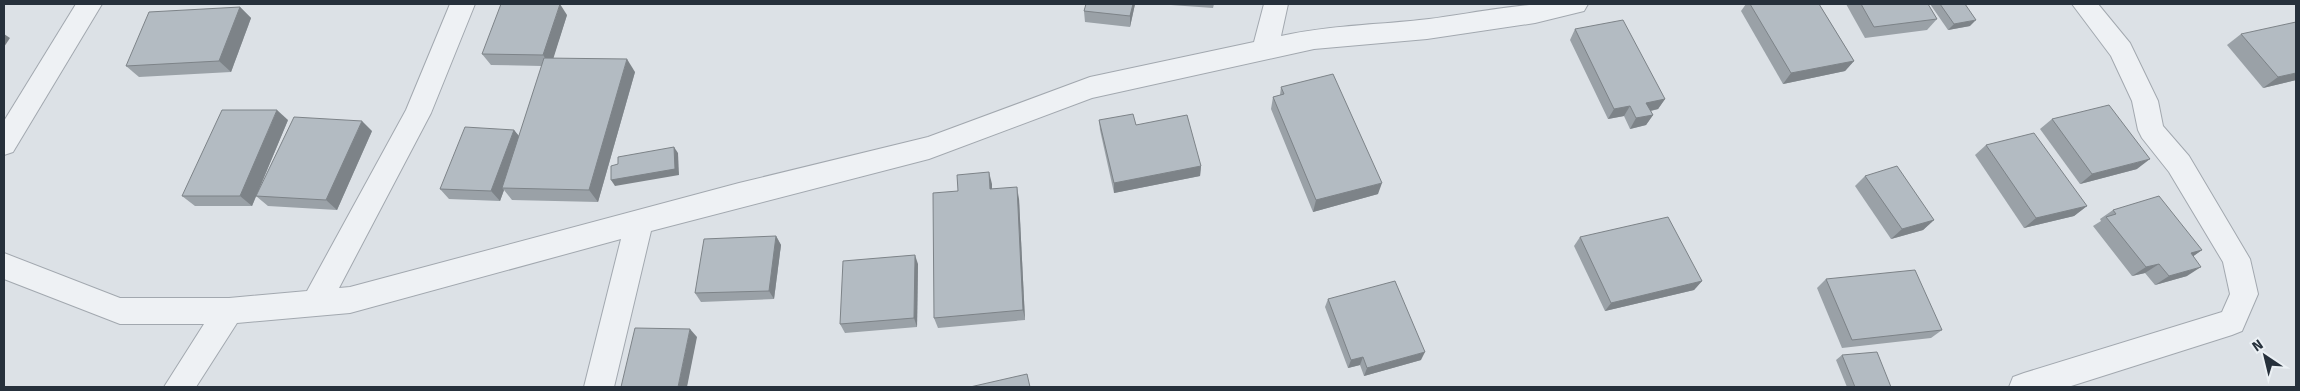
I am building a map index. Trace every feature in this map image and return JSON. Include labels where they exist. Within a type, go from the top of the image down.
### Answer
[{"type":"street","points":[[4,144],[89,4]]},
{"type":"street","points":[[315,304],[418,113],[462,4]]},
{"type":"street","points":[[1265,50],[1276,4]]},
{"type":"street","points":[[4,266],[120,311],[229,311],[350,300],[639,222],[928,148],[1090,88],[1314,39],[1427,28],[1535,13],[1575,4]]},
{"type":"street","points":[[2024,387],[2232,322],[2244,294],[2236,259],[2178,164],[2151,130],[2145,101],[2121,50],[2084,4]]},
{"type":"street","points":[[599,387],[639,222]]},
{"type":"street","points":[[179,387],[229,311]]},
{"type":"building","points":[[501,4],[560,4],[543,55],[482,54]]},
{"type":"building","points":[[1086,4],[1133,4],[1130,16],[1084,11]]},
{"type":"building","points":[[1750,4],[1819,4],[1854,61],[1791,73]]},
{"type":"building","points":[[1861,4],[1928,4],[1937,19],[1874,27]]},
{"type":"building","points":[[1940,4],[1965,4],[1976,20],[1954,24]]},
{"type":"building","points":[[240,7],[219,61],[126,66],[149,12]]},
{"type":"building","points":[[1623,20],[1665,99],[1646,103],[1653,115],[1636,118],[1630,106],[1614,109],[1575,29]]},
{"type":"building","points":[[2296,22],[2296,73],[2278,77],[2241,34]]},
{"type":"building","points":[[544,58],[627,59],[589,190],[502,188]]},
{"type":"building","points":[[1333,74],[1382,183],[1316,200],[1273,97],[1284,94],[1281,87]]},
{"type":"building","points":[[2109,105],[2150,159],[2092,174],[2052,119]]},
{"type":"building","points":[[222,110],[277,110],[240,196],[182,196]]},
{"type":"building","points":[[1133,114],[1136,125],[1187,115],[1201,166],[1114,183],[1099,120]]},
{"type":"building","points":[[294,117],[362,121],[326,200],[256,196]]},
{"type":"building","points":[[465,127],[514,130],[491,191],[440,189]]},
{"type":"building","points":[[2034,133],[2087,206],[2036,218],[1986,145]]},
{"type":"building","points":[[674,147],[675,169],[611,180],[611,166],[618,164],[618,157]]},
{"type":"building","points":[[1897,166],[1934,220],[1902,229],[1865,176]]},
{"type":"building","points":[[989,172],[990,189],[1017,187],[1023,310],[934,318],[933,193],[958,191],[957,175]]},
{"type":"building","points":[[2159,196],[2202,250],[2191,253],[2201,267],[2169,276],[2159,264],[2146,267],[2106,217],[2116,214],[2113,210]]},
{"type":"building","points":[[1668,217],[1702,281],[1611,303],[1580,237]]},
{"type":"building","points":[[776,236],[769,291],[695,293],[704,239]]},
{"type":"building","points":[[915,255],[914,318],[840,324],[843,261]]},
{"type":"building","points":[[1915,270],[1942,330],[1852,340],[1826,279]]},
{"type":"building","points":[[1395,281],[1425,352],[1367,368],[1363,357],[1351,360],[1328,299]]},
{"type":"building","points":[[635,328],[690,329],[678,387],[621,387]]},
{"type":"building","points":[[1877,352],[1891,387],[1855,387],[1842,355]]},
{"type":"building","points":[[1027,374],[1030,387],[970,387]]}]
